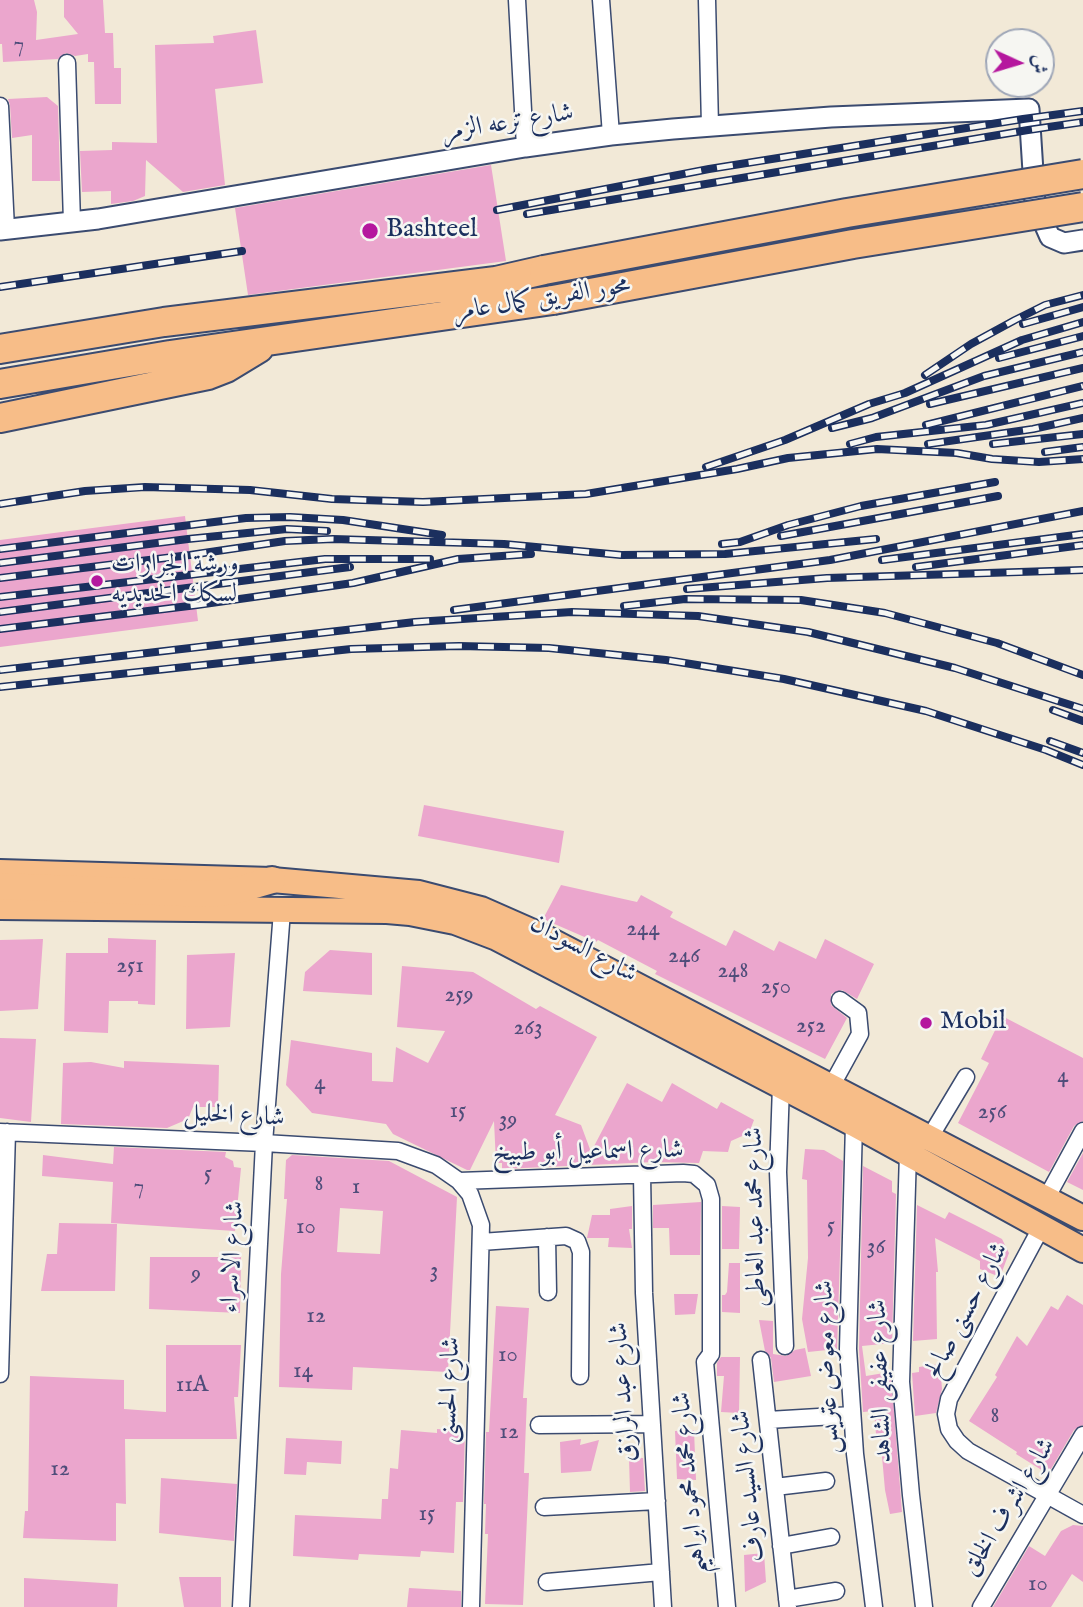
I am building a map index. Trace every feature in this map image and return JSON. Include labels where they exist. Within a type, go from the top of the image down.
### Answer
[{"type":"highway","name":"محور الفريق كمال عامر","points":[[0,349],[203,317],[496,281],[847,213],[1083,174]]},
{"type":"highway","name":"محور الفريق كمال عامر","points":[[0,384],[91,367],[553,300],[853,244],[1083,207]]},
{"type":"highway","points":[[6,417],[208,375],[226,368],[270,341]]},
{"type":"highway","points":[[0,886],[208,894],[247,888],[272,880]]},
{"type":"main road","name":"شارع السودان","points":[[0,872],[272,880],[418,893],[481,909],[540,934],[1083,1218]]},
{"type":"main road","name":"شارع السودان","points":[[0,907],[410,913],[455,922],[477,929],[854,1124],[1083,1250]]},
{"type":"street","points":[[517,0],[525,147]]},
{"type":"street","points":[[601,0],[611,135]]},
{"type":"street","points":[[707,0],[710,126]]},
{"type":"street","points":[[67,63],[72,222]]},
{"type":"street","points":[[0,106],[3,230]]},
{"type":"street","name":"شارع ترعه الزمر","points":[[3,230],[133,214],[525,147],[611,135],[831,117],[1028,109],[1035,203],[1050,237],[1064,243],[1083,240]]},
{"type":"street","name":"شارع الاسراء","points":[[242,1607],[264,1143],[282,911]]},
{"type":"street","points":[[832,1085],[860,1034],[858,1013],[840,1000]]},
{"type":"street","points":[[930,1137],[966,1077]]},
{"type":"street","name":"شارع محمد عبد العاطى","points":[[781,1086],[778,1172],[785,1346]]},
{"type":"street","name":"شارع معوض عتريس","points":[[854,1124],[848,1349],[852,1415],[874,1607]]},
{"type":"street","points":[[1047,1197],[1083,1131]]},
{"type":"street","points":[[0,1374],[3,1132]]},
{"type":"street","name":"شارع الخليل","points":[[3,1132],[398,1151],[436,1165],[459,1181]]},
{"type":"street","name":"شارع عفيفى الشاهد","points":[[908,1153],[901,1382],[924,1607]]},
{"type":"street","name":"شارع عبد الرازق","points":[[642,1174],[644,1293],[663,1607]]},
{"type":"street","name":"شارع اسماعيل أبو طبيخ","points":[[459,1181],[694,1174],[710,1191],[709,1358]]},
{"type":"street","name":"شارع الحسنى","points":[[459,1181],[470,1194],[481,1225],[471,1607]]},
{"type":"street","name":"شارع حسنى صالح","points":[[1042,1226],[949,1399],[946,1414],[949,1429],[968,1451],[1083,1515]]},
{"type":"street","points":[[547,1237],[548,1292]]},
{"type":"street","points":[[481,1242],[572,1237],[580,1246],[580,1376]]},
{"type":"street","name":"شارع محمد محمود ابراهيم","points":[[709,1358],[705,1362],[727,1607]]},
{"type":"street","name":"شارع السيد عارف","points":[[761,1360],[787,1603]]},
{"type":"street","points":[[768,1420],[852,1415]]},
{"type":"street","points":[[539,1425],[652,1424]]},
{"type":"street","name":"شارع اشرف الخلق","points":[[981,1607],[1083,1435]]},
{"type":"street","points":[[775,1487],[826,1480]]},
{"type":"street","points":[[544,1507],[657,1501]]},
{"type":"street","points":[[781,1546],[831,1537]]},
{"type":"street","points":[[547,1582],[661,1572]]},
{"type":"street","points":[[787,1603],[836,1591]]},
{"type":"building","points":[[0,0],[34,0],[37,12],[36,40],[78,34],[64,17],[64,0],[103,0],[105,33],[113,33],[114,68],[121,68],[121,104],[95,104],[94,62],[88,62],[88,54],[75,56],[66,53],[58,59],[3,62],[0,44]]},
{"type":"building","points":[[256,30],[263,83],[215,89],[225,185],[183,192],[146,160],[145,196],[133,201],[111,204],[111,191],[82,192],[80,151],[112,150],[112,142],[157,143],[155,45],[214,43],[213,36]]},
{"type":"building","points":[[47,97],[58,106],[60,181],[32,181],[32,135],[12,138],[8,99]]},
{"type":"building","name":"Bashteel","points":[[491,165],[506,261],[248,295],[235,208]]},
{"type":"building","name":"ورشة الجرارات لسكك الحديديه","points":[[185,516],[198,621],[0,647],[0,540]]},
{"type":"building","points":[[424,805],[564,831],[559,863],[418,836]]},
{"type":"building","points":[[561,885],[637,902],[641,895],[673,912],[670,917],[726,946],[734,930],[774,951],[779,941],[816,959],[825,939],[874,964],[857,999],[842,990],[831,994],[831,1005],[847,1018],[825,1059],[655,974],[657,971],[598,940],[596,942],[543,919]]},
{"type":"building","points":[[108,938],[156,940],[155,1005],[138,1004],[138,1001],[109,1001],[108,1033],[64,1031],[66,953],[108,953]]},
{"type":"building","points":[[43,939],[38,1009],[0,1011],[0,940]]},
{"type":"building","points":[[330,950],[372,953],[372,995],[303,991],[305,972]]},
{"type":"building","points":[[235,953],[230,1027],[186,1029],[187,955]]},
{"type":"building","points":[[402,966],[473,972],[536,1009],[540,1006],[597,1037],[555,1115],[581,1125],[591,1152],[627,1083],[662,1102],[672,1083],[717,1109],[721,1102],[754,1120],[749,1133],[731,1141],[728,1152],[703,1151],[699,1163],[654,1162],[502,1169],[502,1163],[496,1163],[494,1121],[470,1170],[467,1170],[393,1134],[386,1124],[312,1113],[286,1085],[291,1040],[372,1053],[372,1081],[393,1082],[396,1047],[428,1063],[445,1031],[397,1027]]},
{"type":"building","points":[[1002,1016],[1083,1058],[1083,1121],[1074,1126],[1049,1172],[958,1123],[989,1063],[981,1059]]},
{"type":"building","points":[[0,1038],[36,1039],[31,1122],[0,1118]]},
{"type":"building","points":[[124,1061],[219,1065],[218,1107],[193,1107],[188,1119],[167,1128],[61,1124],[63,1063],[91,1062],[124,1068]]},
{"type":"building","points":[[114,1147],[226,1152],[225,1157],[233,1161],[234,1167],[241,1168],[235,1231],[111,1223],[113,1182],[42,1176],[43,1155],[113,1164]]},
{"type":"building","points":[[805,1149],[824,1150],[843,1161],[837,1349],[808,1352],[802,1319],[808,1258],[807,1180],[802,1179]]},
{"type":"building","points":[[1083,1153],[1083,1190],[1067,1182]]},
{"type":"building","points":[[292,1155],[389,1161],[457,1197],[448,1372],[353,1367],[352,1390],[279,1387],[281,1274],[287,1199],[284,1199],[286,1160]],"holes":[[[340,1208],[383,1211],[380,1254],[337,1252]]]},
{"type":"building","points":[[863,1166],[892,1181],[892,1192],[896,1194],[892,1343],[862,1346],[866,1376],[891,1374],[902,1512],[890,1514],[880,1434],[876,1434],[874,1411],[863,1412],[859,1349]]},
{"type":"building","points":[[701,1202],[700,1255],[670,1255],[669,1228],[653,1228],[653,1205]]},
{"type":"building","points":[[917,1205],[945,1219],[949,1212],[1002,1239],[1009,1253],[1000,1277],[980,1269],[980,1261],[935,1238],[938,1272],[937,1339],[913,1341]]},
{"type":"building","points":[[632,1206],[632,1229],[629,1229],[632,1248],[608,1247],[609,1238],[587,1238],[592,1215],[610,1215],[610,1209]]},
{"type":"building","points":[[722,1206],[740,1207],[739,1249],[722,1249]]},
{"type":"building","points":[[59,1223],[117,1224],[115,1291],[41,1291],[47,1254],[57,1254]]},
{"type":"building","points":[[150,1257],[241,1257],[240,1313],[149,1309]]},
{"type":"building","points":[[729,1263],[740,1263],[740,1313],[722,1312],[722,1295],[727,1292]]},
{"type":"building","points":[[674,1294],[698,1294],[695,1314],[675,1315]]},
{"type":"building","points":[[1067,1295],[1083,1305],[1083,1425],[1074,1430],[1048,1474],[969,1421],[997,1377],[995,1375],[1017,1336],[1027,1346],[1051,1306],[1058,1310]]},
{"type":"building","points":[[496,1306],[529,1308],[523,1398],[527,1398],[524,1473],[529,1473],[523,1605],[485,1604],[488,1534],[485,1534],[484,1504],[486,1432],[489,1432]]},
{"type":"building","points":[[759,1320],[773,1321],[773,1354],[786,1356],[805,1348],[811,1376],[774,1382],[771,1358],[765,1351]]},
{"type":"building","points":[[166,1345],[241,1345],[238,1397],[234,1397],[237,1439],[125,1439],[126,1504],[116,1503],[116,1541],[23,1538],[25,1511],[28,1511],[30,1376],[124,1380],[124,1409],[166,1412]]},
{"type":"building","points":[[721,1357],[740,1357],[739,1413],[721,1412],[724,1376],[717,1376],[717,1363]]},
{"type":"building","points":[[940,1364],[942,1389],[936,1413],[915,1416],[912,1373],[919,1372],[919,1367]]},
{"type":"building","points":[[437,1429],[465,1431],[463,1502],[456,1502],[454,1553],[421,1551],[420,1557],[359,1554],[358,1560],[293,1556],[295,1515],[381,1519],[382,1499],[388,1499],[390,1468],[398,1469],[401,1430],[437,1433]]},
{"type":"building","points":[[694,1430],[696,1480],[677,1479],[675,1431]]},
{"type":"building","points":[[286,1438],[342,1441],[341,1464],[307,1462],[306,1475],[284,1474]]},
{"type":"building","points":[[581,1439],[580,1445],[599,1440],[591,1471],[561,1473],[560,1442]]},
{"type":"building","points":[[629,1458],[643,1458],[645,1491],[630,1492]]},
{"type":"building","points":[[161,1478],[237,1484],[234,1541],[159,1533]]},
{"type":"building","points":[[1073,1525],[1083,1526],[1083,1582],[1072,1574],[1051,1607],[993,1607],[1029,1546],[1045,1556],[1061,1531]]},
{"type":"building","points":[[764,1553],[766,1582],[745,1592],[744,1555]]},
{"type":"building","points":[[179,1577],[221,1577],[221,1607],[184,1607]]},
{"type":"building","points":[[24,1578],[118,1584],[117,1607],[24,1607]]},
{"type":"building","points":[[409,1588],[461,1591],[461,1607],[407,1607]]},
{"type":"railway","points":[[497,210],[709,169],[1083,111]]},
{"type":"railway","points":[[527,214],[1083,122]]},
{"type":"railway","points":[[0,287],[242,251]]},
{"type":"railway","points":[[925,375],[971,344],[1015,320],[1045,305],[1083,295]]},
{"type":"railway","points":[[1023,324],[1083,307]]},
{"type":"railway","points":[[706,467],[785,440],[869,404],[905,393],[1022,340],[1083,322]]},
{"type":"railway","points":[[999,358],[1083,336]]},
{"type":"railway","points":[[832,428],[872,418],[984,376],[1083,352]]},
{"type":"railway","points":[[930,404],[1083,368]]},
{"type":"railway","points":[[926,425],[1083,386]]},
{"type":"railway","points":[[850,444],[876,437],[986,425],[1083,403]]},
{"type":"railway","points":[[928,444],[1033,429],[1083,418]]},
{"type":"railway","points":[[993,444],[1083,434]]},
{"type":"railway","points":[[1045,452],[1083,447]]},
{"type":"railway","points":[[0,504],[85,491],[145,487],[250,490],[332,499],[423,502],[586,494],[788,458],[877,449],[957,453],[992,459],[1039,462],[1083,459]]},
{"type":"railway","points":[[722,544],[740,542],[788,525],[861,506],[995,482]]},
{"type":"railway","points":[[781,536],[998,496]]},
{"type":"railway","points":[[454,610],[830,560],[1083,511]]},
{"type":"railway","points":[[0,549],[246,518],[343,520],[442,535]]},
{"type":"railway","points":[[0,563],[287,529],[327,531]]},
{"type":"railway","points":[[882,560],[1083,534]]},
{"type":"railway","points":[[0,578],[285,541],[333,539],[504,544],[621,555],[725,554],[876,539]]},
{"type":"railway","points":[[916,567],[1083,545]]},
{"type":"railway","points":[[0,629],[353,583],[458,559],[531,554]]},
{"type":"railway","points":[[0,597],[325,559],[430,559]]},
{"type":"railway","points":[[0,612],[350,567]]},
{"type":"railway","points":[[687,589],[827,578],[1083,570]]},
{"type":"railway","points":[[624,606],[685,599],[801,600],[885,613],[997,643],[1083,675]]},
{"type":"railway","points":[[0,670],[415,622],[572,612],[698,616],[808,632],[955,668],[1083,709]]},
{"type":"railway","points":[[0,687],[351,649],[459,646],[549,648],[666,660],[784,679],[926,711],[1046,750],[1083,765]]},
{"type":"railway","points":[[1053,710],[1083,721]]},
{"type":"railway","points":[[1050,741],[1083,753]]},
{"type":"place","name":"Bashteel","points":[[370,231]]},
{"type":"place","name":"ورشة الجرارات لسكك الحديديه","points":[[97,581]]},
{"type":"place","name":"Mobil","points":[[926,1023]]}]
